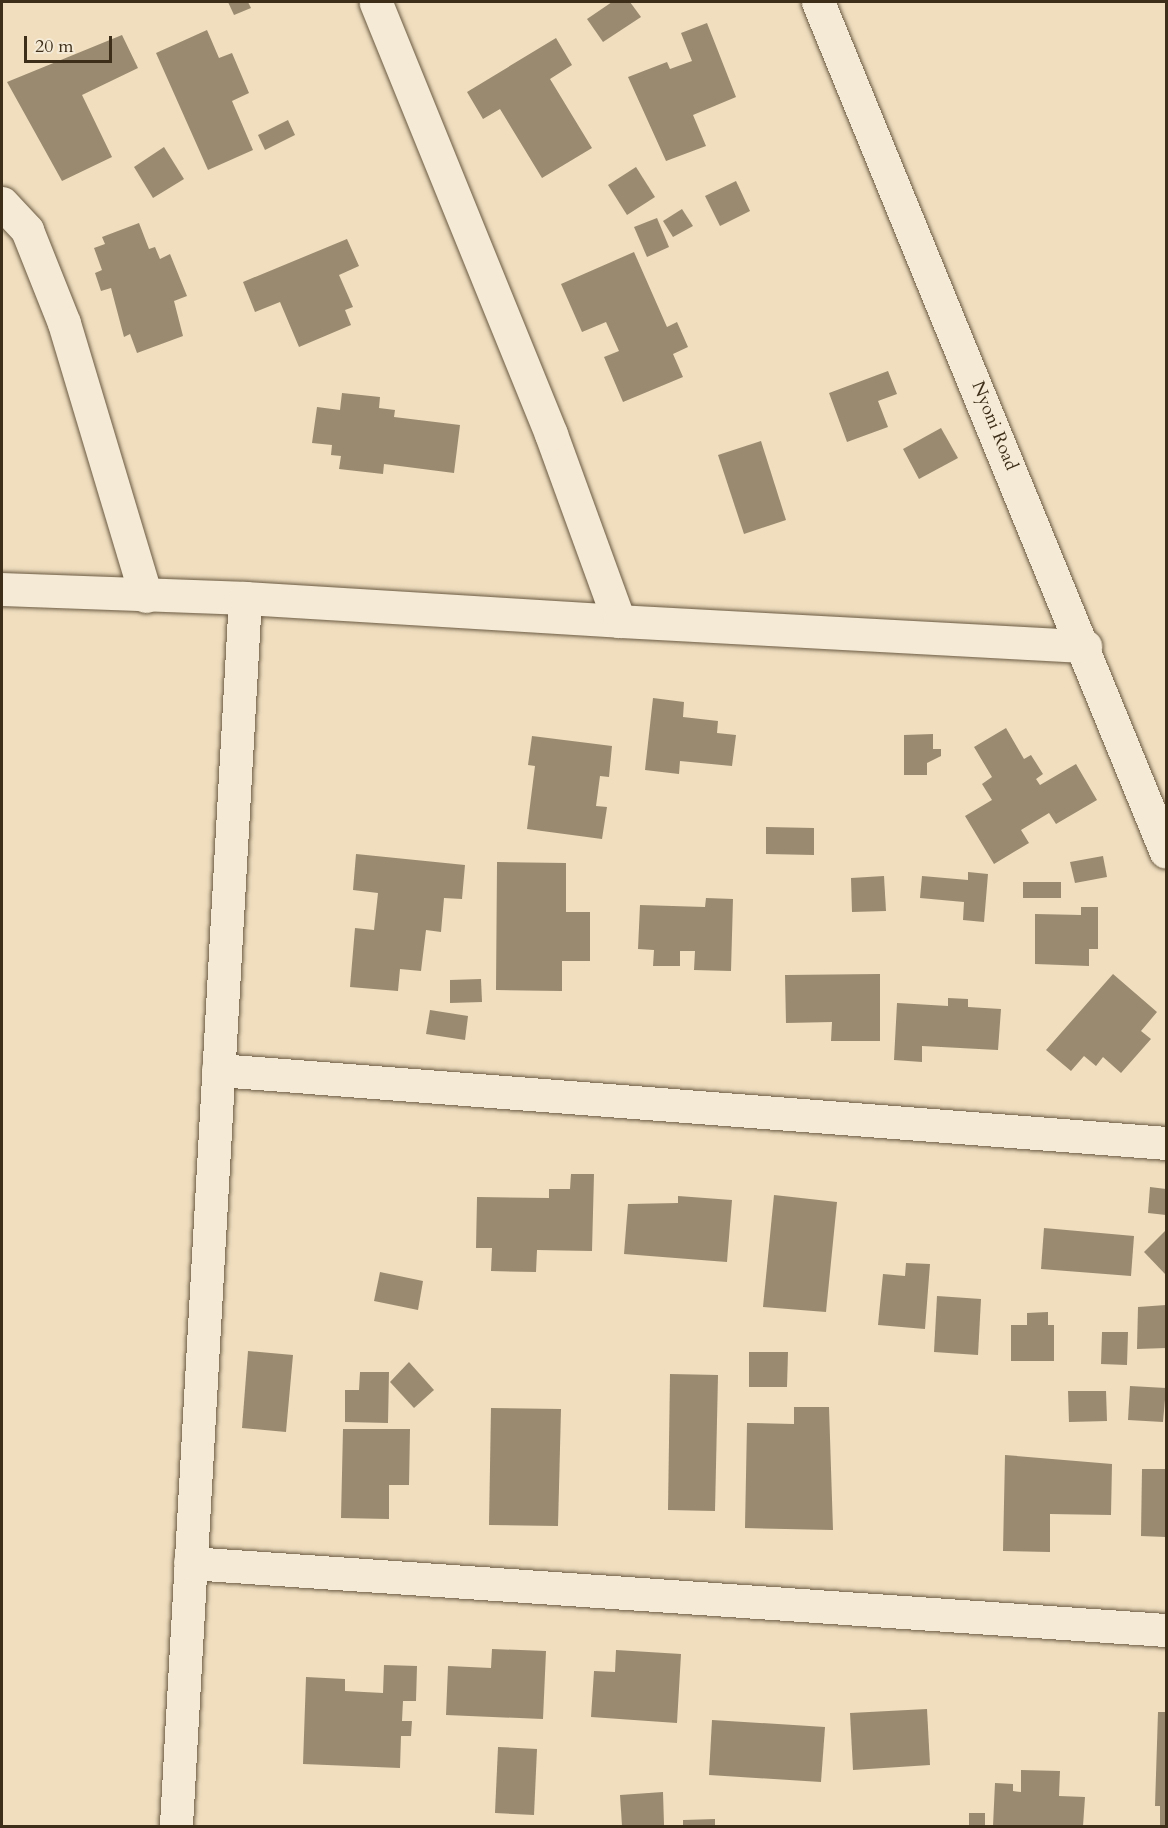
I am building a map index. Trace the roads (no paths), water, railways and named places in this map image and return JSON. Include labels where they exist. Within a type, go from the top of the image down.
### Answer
[{"type":"street","points":[[376,2],[551,434],[619,621]]},
{"type":"street","name":"Nyoni Road","points":[[818,2],[1085,646],[1167,852]]},
{"type":"street","points":[[2,203],[27,230],[64,323],[146,596]]},
{"type":"street","points":[[2,589],[245,598],[1085,646]]},
{"type":"street","points":[[176,1827],[245,598]]},
{"type":"street","points":[[218,1070],[1167,1143]]},
{"type":"street","points":[[190,1563],[1167,1630]]}]
